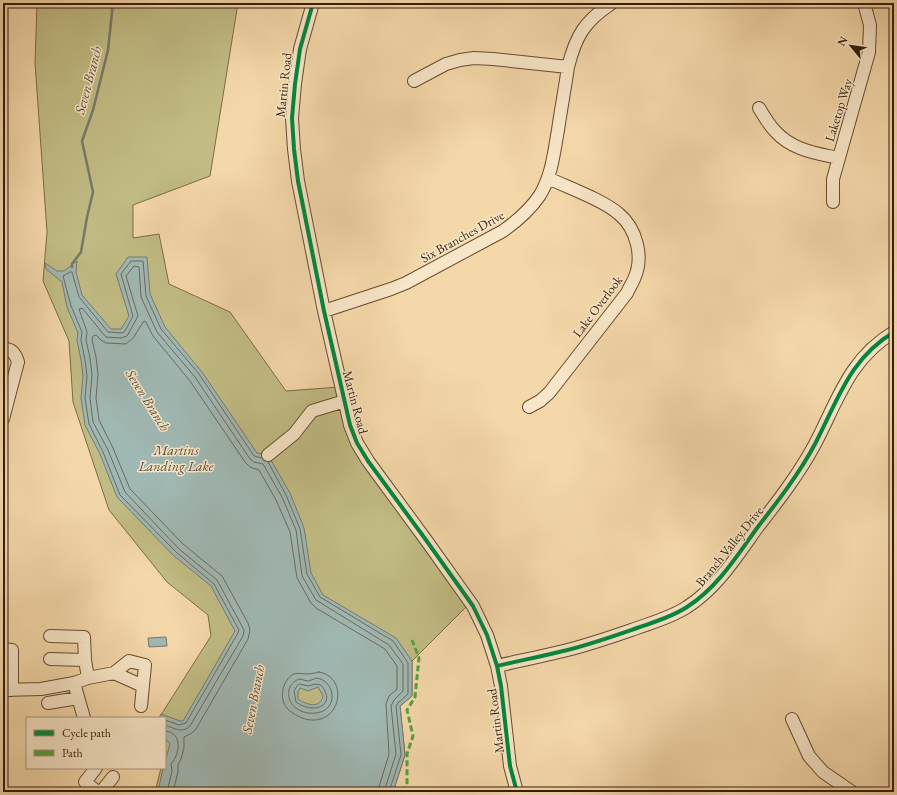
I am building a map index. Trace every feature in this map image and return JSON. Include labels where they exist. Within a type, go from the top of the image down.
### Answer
[{"type":"street","name":"Martin Road","points":[[313,3],[300,49],[294,84],[293,134],[298,181],[324,311],[350,425],[357,443],[368,461],[473,606],[487,635],[497,666],[501,686],[510,766],[517,792]]},
{"type":"street","name":"Six Branches Drive","points":[[324,311],[391,289],[503,231],[530,209],[548,178],[553,160],[568,67],[577,39],[585,26],[595,15],[612,3]]},
{"type":"street","name":"Laketop Way","points":[[832,202],[833,179],[838,158],[869,52],[870,25],[864,3]]},
{"type":"street","points":[[414,81],[446,64],[474,58],[568,67]]},
{"type":"street","points":[[758,108],[774,130],[790,144],[808,152],[838,158]]},
{"type":"street","name":"Lake Overlook","points":[[528,407],[540,401],[549,393],[627,293],[635,279],[638,263],[638,249],[635,237],[629,225],[620,214],[605,204],[548,178]]},
{"type":"street","name":"Branch Valley Drive","points":[[497,666],[560,652],[603,640],[672,615],[688,607],[702,596],[721,577],[796,476],[815,444],[841,389],[851,374],[874,347],[894,332]]},
{"type":"street","points":[[3,349],[12,351],[18,362],[3,419]]},
{"type":"street","points":[[268,455],[294,434],[312,411],[345,401]]},
{"type":"street","points":[[50,636],[84,637],[84,660],[88,678]]},
{"type":"street","points":[[3,649],[12,650],[8,672],[8,690],[41,689],[74,683],[88,678],[114,673],[129,660],[145,665],[141,706]]},
{"type":"street","points":[[50,659],[84,660]]},
{"type":"street","points":[[114,673],[143,686]]},
{"type":"street","points":[[74,683],[84,717]]},
{"type":"street","points":[[48,703],[78,698]]},
{"type":"street","points":[[792,719],[809,756],[823,772],[852,792]]},
{"type":"street","points":[[95,769],[85,782],[99,792],[113,777]]},
{"type":"shaded area","points":[[37,3],[238,3],[210,176],[133,205],[133,238],[159,234],[169,284],[230,312],[286,391],[339,387],[343,420],[360,460],[466,607],[412,661],[412,696],[400,706],[405,755],[393,792],[155,792],[161,769],[166,769],[166,717],[160,717],[211,636],[208,615],[167,582],[109,510],[73,402],[69,341],[43,281],[47,232],[35,63]]},
{"type":"water","name":"Martins Landing Lake","points":[[128,257],[147,257],[150,294],[165,327],[202,372],[257,453],[268,455],[290,493],[304,528],[311,573],[323,595],[396,638],[412,661],[412,696],[400,706],[405,755],[393,792],[158,792],[163,769],[166,769],[166,758],[170,744],[166,739],[166,717],[160,717],[161,714],[183,721],[235,631],[211,586],[173,555],[117,497],[100,454],[85,425],[81,398],[83,376],[77,340],[78,333],[67,307],[62,282],[46,269],[45,263],[57,271],[64,271],[77,261],[76,272],[82,295],[111,329],[121,329],[129,316],[116,274]],"holes":[[[318,687],[323,696],[319,703],[313,705],[305,703],[298,699],[298,692],[300,688],[308,691]]]},
{"type":"water","points":[[166,637],[167,646],[149,647],[148,638]]},
{"type":"waterway","name":"Seven Branch","points":[[72,267],[72,264],[81,252],[93,192],[82,141],[93,110],[108,50],[113,3]]},
{"type":"marked path","points":[[403,792],[407,786],[407,754],[413,736],[407,710],[415,697],[419,658],[412,640]]},
{"type":"cycle path","points":[[313,3],[300,49],[295,84],[292,118],[294,149],[298,181],[324,311],[350,425],[357,443],[368,461],[473,606],[487,635],[497,666],[501,686],[510,766],[517,792]]},
{"type":"cycle path","points":[[497,666],[569,650],[656,621],[681,611],[708,591],[726,571],[795,477],[809,455],[838,396],[855,368],[866,355],[894,332]]}]
